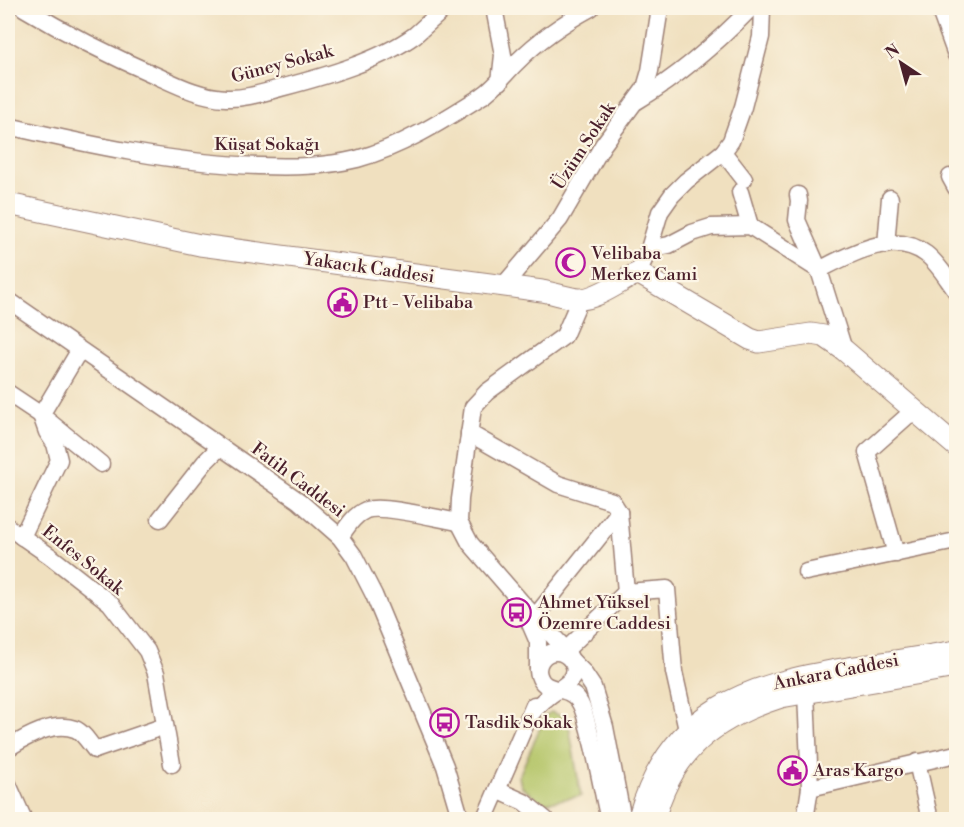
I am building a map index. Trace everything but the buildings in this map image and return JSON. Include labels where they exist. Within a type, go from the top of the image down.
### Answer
[{"type":"main road","name":"Yakacık Caddesi","points":[[8,204],[200,245],[542,291],[580,299]]},
{"type":"main road","points":[[580,299],[600,295],[638,273],[750,339],[759,342],[811,334],[824,336],[844,350],[913,411],[957,446]]},
{"type":"main road","name":"Ankara Caddesi","points":[[638,819],[658,767],[669,750],[687,730],[719,707],[765,686],[805,675],[957,651]]},
{"type":"main road","name":"Ankara Caddesi","points":[[654,819],[674,770],[690,748],[730,717],[756,705],[806,692],[957,667]]},
{"type":"street","name":"Güney Sokak","points":[[24,8],[56,28],[120,61],[184,89],[226,98],[252,96],[359,63],[394,48],[413,36],[445,8]]},
{"type":"street","points":[[494,8],[503,55],[500,82]]},
{"type":"street","name":"Küşat Sokağı","points":[[8,126],[181,161],[291,167],[328,164],[358,158],[392,147],[485,94],[500,82],[516,62],[545,38],[591,8]]},
{"type":"street","name":"Üzüm Sokak","points":[[503,286],[543,228],[560,219],[603,146],[645,88],[660,8]]},
{"type":"street","points":[[637,101],[665,85],[731,28],[760,8]]},
{"type":"street","points":[[638,273],[649,249],[660,212],[686,181],[723,152],[731,141],[743,107],[761,37],[760,8]]},
{"type":"street","points":[[939,8],[957,55]]},
{"type":"street","points":[[723,152],[742,186],[750,226]]},
{"type":"street","points":[[798,195],[797,220],[819,270],[844,350]]},
{"type":"street","points":[[886,245],[890,198]]},
{"type":"street","points":[[649,249],[669,245],[692,232],[711,227],[750,226],[819,270]]},
{"type":"street","points":[[819,270],[859,250],[886,245],[904,245],[926,254],[957,291]]},
{"type":"street","points":[[580,299],[564,336],[487,392],[472,407],[459,522],[470,543],[569,655],[593,687],[605,727],[623,819]]},
{"type":"street","name":"Fatih Caddesi","points":[[8,300],[299,501],[340,537],[354,556],[374,595],[445,766],[461,819]]},
{"type":"street","points":[[41,415],[79,351]]},
{"type":"street","points":[[8,393],[41,415],[101,464]]},
{"type":"street","points":[[896,554],[867,452],[913,411]]},
{"type":"street","points":[[22,537],[59,460],[55,444],[47,432],[41,415]]},
{"type":"street","points":[[469,433],[558,484],[612,501],[619,512],[626,592]]},
{"type":"street","points":[[160,519],[205,462],[220,447]]},
{"type":"street","points":[[340,537],[354,518],[366,510],[383,508],[459,522]]},
{"type":"street","points":[[535,617],[619,512]]},
{"type":"street","name":"Enfes Sokak","points":[[8,527],[50,556],[110,603],[147,651],[156,673],[172,764]]},
{"type":"street","points":[[806,572],[957,541]]},
{"type":"street","points":[[569,655],[626,592],[667,589],[674,672],[687,730]]},
{"type":"street","points":[[484,819],[531,714],[537,689],[538,642],[522,603]]},
{"type":"street","points":[[569,655],[550,653],[541,660],[539,678],[547,686],[572,693],[584,711],[609,819]]},
{"type":"street","points":[[531,714],[545,699],[573,678],[574,672],[569,655]]},
{"type":"street","points":[[805,819],[810,788],[806,692]]},
{"type":"street","points":[[8,748],[39,732],[63,728],[77,730],[95,750],[165,726]]},
{"type":"street","points":[[810,788],[957,754]]},
{"type":"street","points":[[917,762],[930,819]]},
{"type":"street","points":[[9,788],[24,819]]},
{"type":"street","points":[[497,790],[524,802],[546,819]]},
{"type":"green space","points":[[551,712],[562,716],[569,726],[581,796],[543,803],[521,786],[519,776],[545,716]]},
{"type":"place","name":"Velibaba Merkez Cami","points":[[570,263]]},
{"type":"place","name":"Ptt - Velibaba","points":[[342,302]]},
{"type":"place","name":"Ahmet Yüksel Özemre Caddesi","points":[[517,612]]},
{"type":"place","name":"Tasdi̇k Sokak","points":[[444,722]]},
{"type":"place","name":"Aras Kargo","points":[[792,770]]}]
